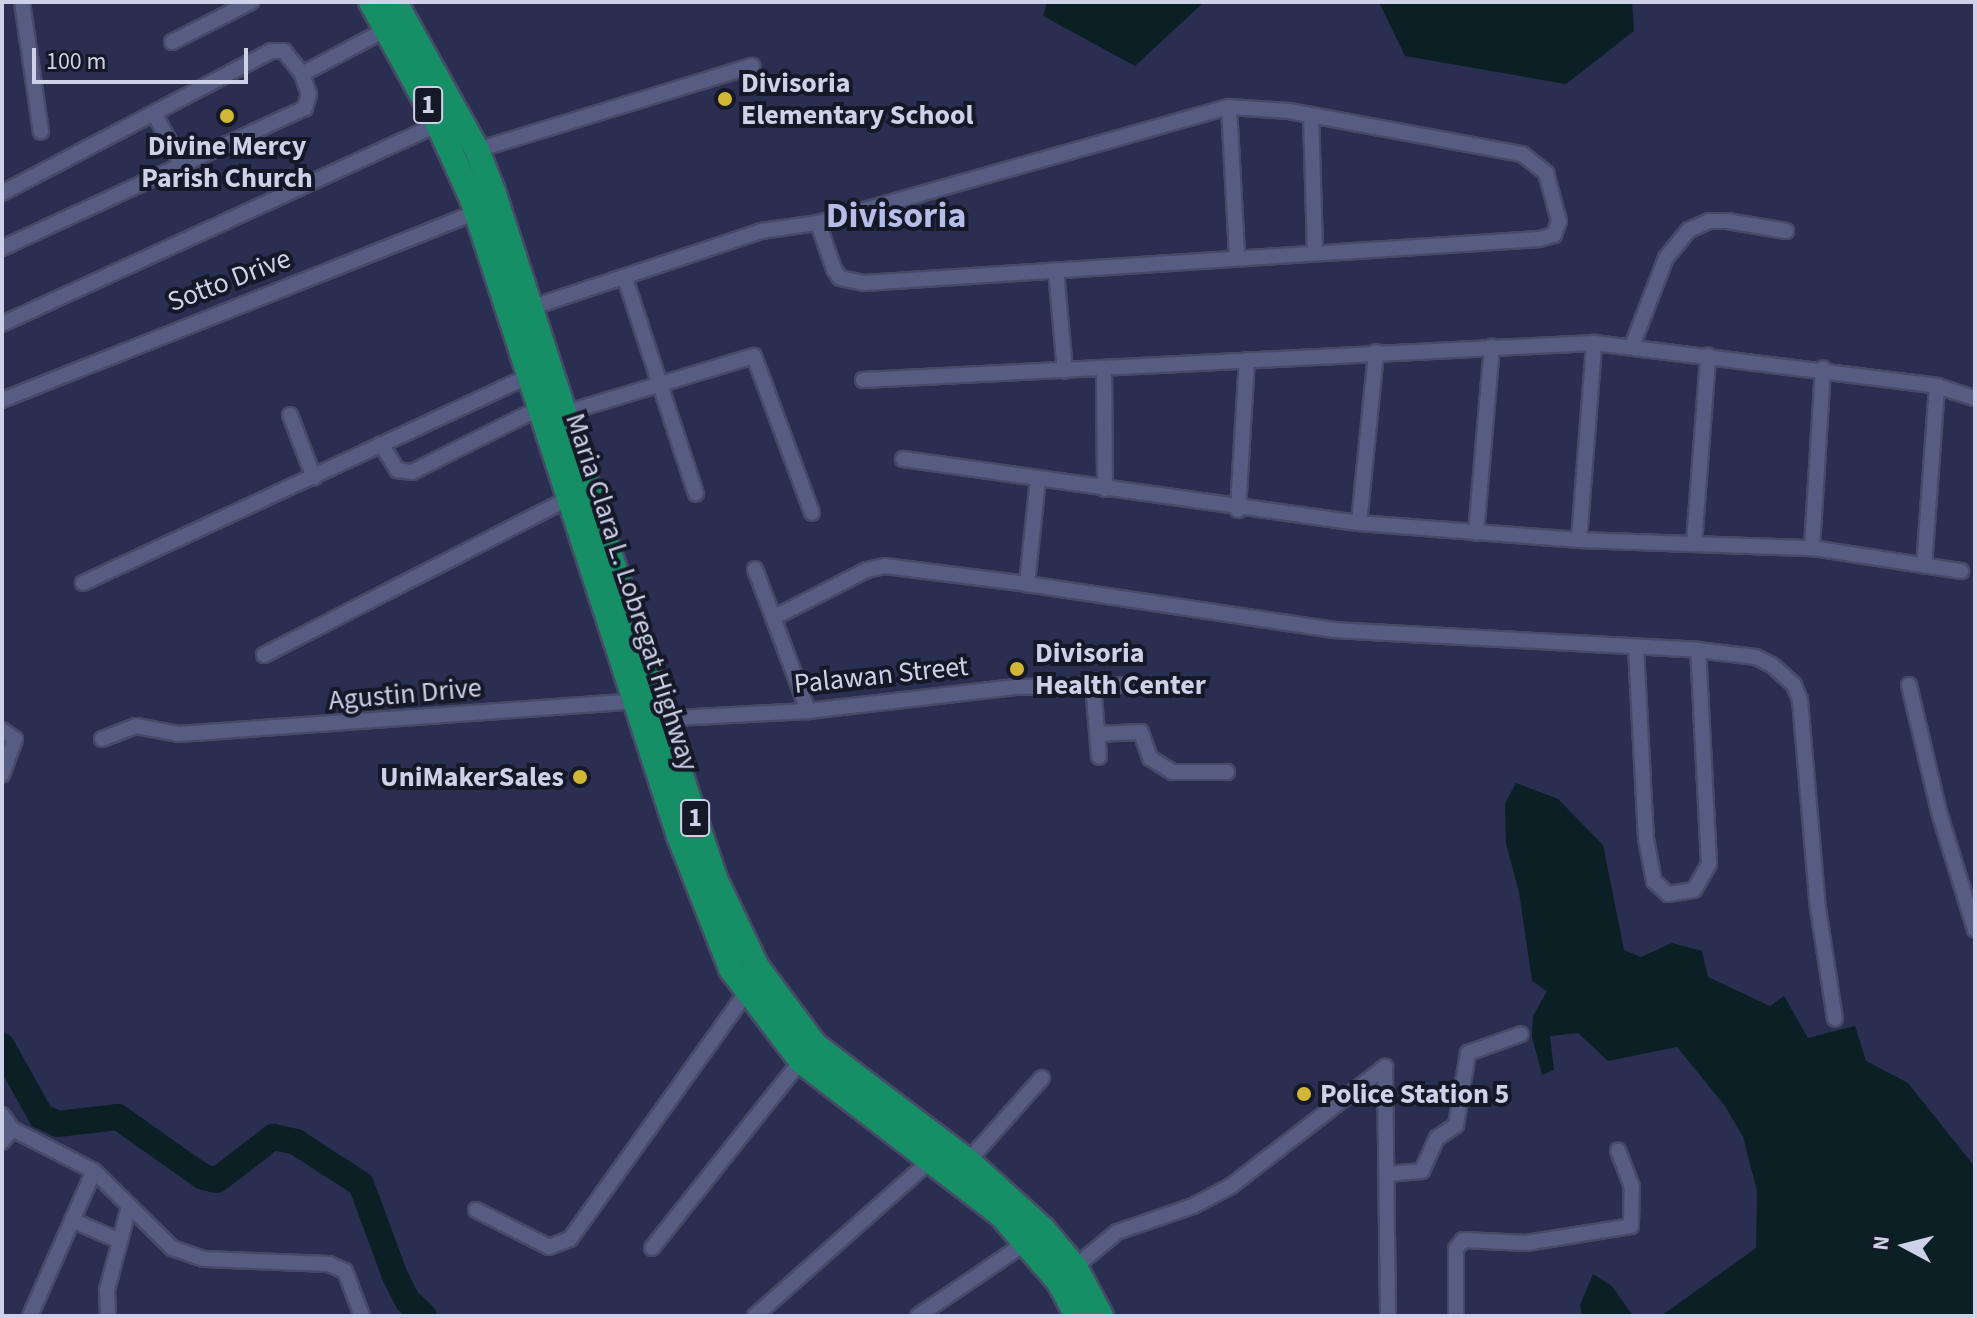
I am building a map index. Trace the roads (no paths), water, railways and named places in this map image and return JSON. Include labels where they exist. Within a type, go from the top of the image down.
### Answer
[{"type":"highway","name":"Maria Clara L. Lobregat Highway","points":[[371,2],[398,11],[477,150],[486,208],[554,410],[713,935],[746,993],[801,1061],[1035,1235]]},
{"type":"highway","name":"Maria Clara L. Lobregat Highway","points":[[398,11],[438,124],[486,208]]},
{"type":"highway","name":"Maria Clara L. Lobregat Highway","points":[[521,310],[532,375],[554,410],[569,498],[647,713],[716,881],[772,992],[815,1045],[968,1161],[1035,1235],[1101,1316]]},
{"type":"highway","name":"Maria Clara L. Lobregat Highway","points":[[1067,1274],[1077,1316]]},
{"type":"street","points":[[22,2],[41,132]]},
{"type":"street","points":[[172,42],[251,2]]},
{"type":"street","points":[[302,74],[398,11]]},
{"type":"street","points":[[2,193],[155,115],[271,51],[284,51],[302,74],[309,94],[305,108],[2,248]]},
{"type":"street","points":[[477,150],[752,66]]},
{"type":"street","points":[[1229,107],[1237,257]]},
{"type":"street","points":[[521,310],[761,231],[818,223],[1229,107],[1311,115],[1522,154],[1546,173],[1559,221],[1554,235],[1539,239],[851,282],[834,269],[818,223]]},
{"type":"street","points":[[155,115],[182,165]]},
{"type":"street","points":[[1311,115],[1315,253]]},
{"type":"street","points":[[2,324],[438,124]]},
{"type":"street","name":"Sotto Drive","points":[[2,400],[486,208]]},
{"type":"street","points":[[1632,346],[1666,258],[1689,230],[1709,221],[1727,221],[1786,231]]},
{"type":"street","points":[[1056,270],[1065,371]]},
{"type":"street","points":[[625,278],[696,494]]},
{"type":"street","points":[[1579,540],[1594,343]]},
{"type":"street","points":[[863,380],[1594,343],[1823,368],[1937,386],[1975,398]]},
{"type":"street","points":[[1476,533],[1492,347]]},
{"type":"street","points":[[1359,523],[1376,352]]},
{"type":"street","points":[[381,444],[397,470],[412,472],[554,410],[660,384],[754,356],[812,513]]},
{"type":"street","points":[[1694,544],[1708,356]]},
{"type":"street","points":[[1238,510],[1247,360]]},
{"type":"street","points":[[1812,548],[1823,368]]},
{"type":"street","points":[[1104,369],[1105,489]]},
{"type":"street","points":[[83,583],[532,375]]},
{"type":"street","points":[[1924,566],[1937,386]]},
{"type":"street","points":[[290,415],[314,478]]},
{"type":"street","points":[[903,459],[1238,510],[1359,523],[1579,540],[1812,548],[1961,571]]},
{"type":"street","points":[[1027,584],[1038,479]]},
{"type":"street","points":[[264,655],[569,498]]},
{"type":"street","points":[[773,618],[867,570],[885,566],[1333,630],[1698,650],[1756,657],[1772,665],[1794,685],[1800,700],[1818,908],[1835,1019]]},
{"type":"street","points":[[755,569],[808,711]]},
{"type":"street","points":[[1636,648],[1646,839],[1654,881],[1668,894],[1694,890],[1709,864],[1698,650]]},
{"type":"street","points":[[1093,685],[1099,757]]},
{"type":"street","name":"Palawan Street","points":[[647,713],[808,711],[1016,687],[1126,685]]},
{"type":"street","points":[[1909,685],[1975,930]]},
{"type":"street","name":"Agustin Drive","points":[[102,739],[136,726],[179,734],[647,713]]},
{"type":"street","points":[[2,730],[15,739],[15,747],[2,775]]},
{"type":"street","points":[[1097,734],[1141,732],[1150,758],[1172,772],[1227,772]]},
{"type":"street","points":[[1959,876],[1975,871]]},
{"type":"street","points":[[476,1210],[549,1247],[570,1239],[746,993]]},
{"type":"street","points":[[1387,1174],[1422,1171],[1437,1138],[1456,1125],[1463,1058],[1481,1046],[1521,1034]]},
{"type":"street","points":[[652,1248],[801,1061]]},
{"type":"street","points":[[1067,1274],[1117,1232],[1193,1206],[1231,1186],[1385,1067],[1388,1316]]},
{"type":"street","points":[[968,1161],[1042,1078]]},
{"type":"street","points":[[2,1115],[12,1129],[94,1171],[172,1248],[204,1259],[329,1264],[345,1271],[362,1316]]},
{"type":"street","points":[[2,1142],[12,1129]]},
{"type":"street","points":[[1456,1316],[1455,1260],[1463,1240],[1526,1243],[1631,1226],[1632,1187],[1618,1151]]},
{"type":"street","points":[[755,1316],[932,1159]]},
{"type":"street","points":[[30,1316],[94,1171]]},
{"type":"street","points":[[108,1316],[107,1290],[129,1207]]},
{"type":"street","points":[[72,1220],[120,1241]]},
{"type":"street","points":[[918,1316],[1035,1235]]},
{"type":"waterway","points":[[2,1046],[41,1116],[58,1124],[118,1117],[203,1177],[217,1180],[273,1137],[296,1142],[361,1184],[395,1276],[408,1301],[424,1316]]},
{"type":"place","name":"Divisoria Elementary School","points":[[725,99]]},
{"type":"place","name":"Divine Mercy Parish Church","points":[[227,116]]},
{"type":"place","name":"Divisoria Health Center","points":[[1017,669]]},
{"type":"place","name":"UniMakerSales","points":[[580,777]]},
{"type":"place","name":"Police Station 5","points":[[1304,1094]]},
{"type":"district","name":"Divisoria","points":[[896,216]]}]
